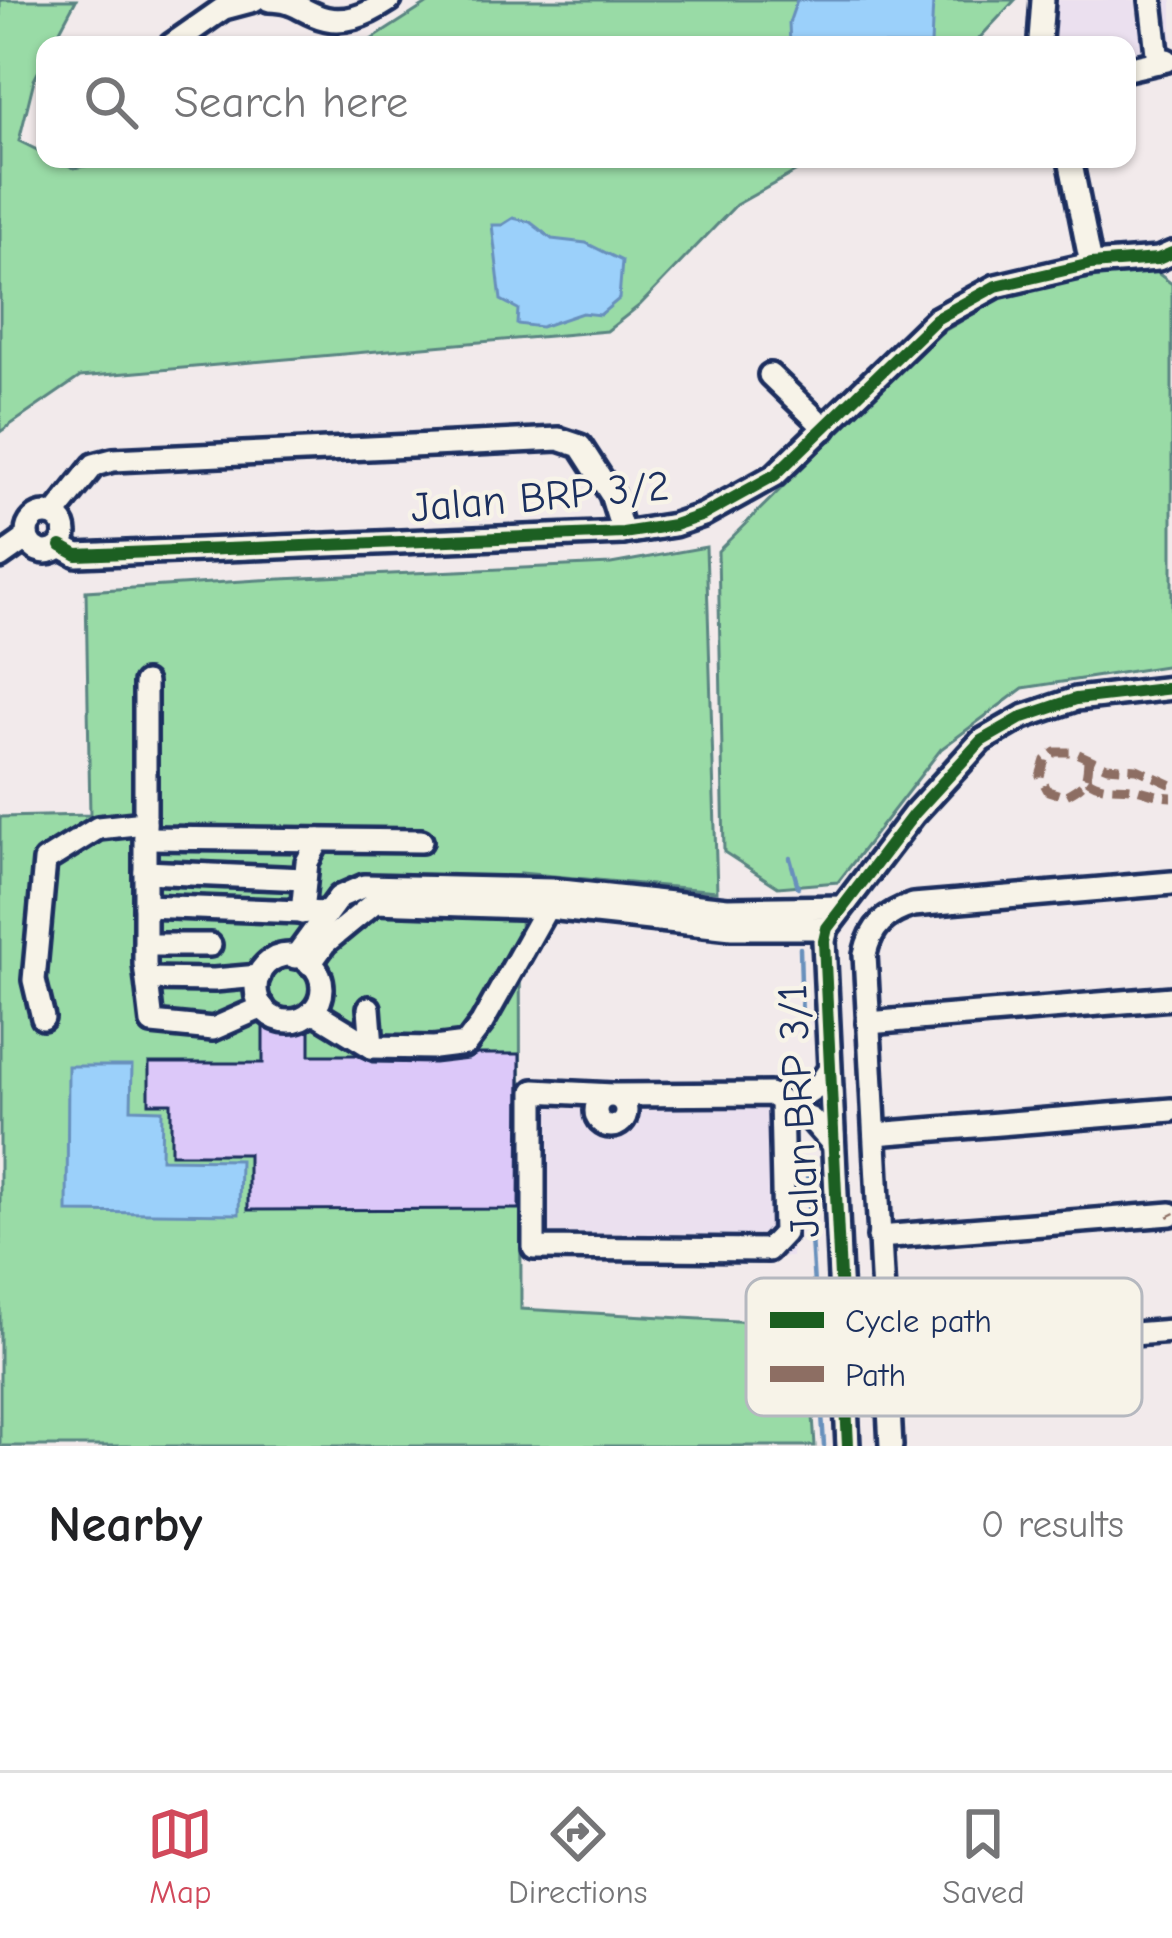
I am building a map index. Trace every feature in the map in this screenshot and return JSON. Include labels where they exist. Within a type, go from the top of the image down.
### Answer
[{"type":"street","points":[[184,36],[224,8],[254,0]]},
{"type":"street","points":[[268,0],[292,1],[333,21],[367,15],[390,0]]},
{"type":"street","points":[[1042,36],[1043,0]]},
{"type":"street","points":[[1151,0],[1165,60]]},
{"type":"street","points":[[1072,168],[1091,264]]},
{"type":"street","name":"Jalan BRP 3/2","points":[[61,546],[77,555],[623,533],[674,525],[775,475],[936,319],[996,286],[1091,264],[1167,259]]},
{"type":"street","points":[[770,375],[825,428]]},
{"type":"street","name":"Jalan BRP 3/2","points":[[54,515],[94,465],[113,460],[560,440],[580,446],[610,494],[623,533]]},
{"type":"street","points":[[0,556],[27,538],[31,520],[42,514],[54,515],[64,526],[61,546],[51,552],[39,551],[27,538]]},
{"type":"street","points":[[145,683],[145,945],[152,1023],[213,1029],[262,1007]]},
{"type":"street","name":"Jalan BRP 3/1","points":[[839,1278],[827,928],[914,814],[981,741],[1023,717],[1076,700],[1172,688]]},
{"type":"street","points":[[43,1018],[34,980],[45,861],[98,829],[421,841]]},
{"type":"street","points":[[302,914],[307,862],[320,840]]},
{"type":"street","points":[[145,872],[304,879]]},
{"type":"street","points":[[882,1278],[865,954],[868,939],[886,916],[914,905],[1172,883]]},
{"type":"street","points":[[303,960],[339,897],[364,886],[728,909],[842,907]]},
{"type":"street","points":[[313,1011],[372,1047],[466,1044],[482,1023],[480,1012],[550,899]]},
{"type":"street","points":[[303,960],[375,902],[550,899],[732,928],[827,928]]},
{"type":"street","points":[[145,906],[327,913]]},
{"type":"street","points":[[145,945],[210,945]]},
{"type":"street","points":[[274,959],[303,960],[317,970],[320,1000],[297,1021],[281,1021],[258,1000],[259,976],[274,959]]},
{"type":"street","points":[[147,979],[259,976]]},
{"type":"street","points":[[868,1024],[1172,998]]},
{"type":"street","points":[[369,1008],[372,1047]]},
{"type":"street","points":[[788,1107],[819,1085],[829,1070]]},
{"type":"street","points":[[788,1107],[784,1233],[768,1250],[534,1248],[534,1091],[770,1094],[811,1119],[832,1143]]},
{"type":"street","points":[[788,1107],[831,1107]]},
{"type":"street","points":[[875,1134],[1172,1110]]},
{"type":"street","points":[[880,1238],[1171,1214]]},
{"type":"street","points":[[1142,1333],[1172,1331]]},
{"type":"street","name":"Jalan BRP 3/1","points":[[846,1416],[848,1446]]},
{"type":"street","points":[[889,1416],[891,1446]]},
{"type":"shaded area","points":[[1035,0],[1172,0],[1172,70],[1136,72],[1136,36],[1033,36]]},
{"type":"shaded area","points":[[528,1079],[786,1080],[792,1257],[528,1256]]},
{"type":"green space","points":[[0,0],[76,0],[57,36],[36,36],[36,76],[19,141],[36,150],[36,168],[802,168],[736,205],[640,305],[607,331],[80,377],[0,432]]},
{"type":"green space","points":[[433,0],[1015,0],[981,36],[377,36]]},
{"type":"green space","points":[[1151,268],[1172,284],[1172,665],[1023,688],[941,749],[838,882],[778,887],[724,852],[718,551],[934,337],[1011,292]]},
{"type":"green space","points":[[706,547],[717,891],[520,873],[521,1309],[746,1322],[746,1416],[813,1416],[815,1446],[0,1446],[0,817],[90,815],[86,591],[611,564]]},
{"type":"water","points":[[797,0],[933,0],[931,36],[790,36]]},
{"type":"water","points":[[513,218],[530,222],[552,239],[586,243],[622,261],[619,299],[600,315],[582,313],[541,327],[517,324],[518,309],[501,300],[492,225]]},
{"type":"water","points":[[68,1066],[132,1066],[131,1109],[162,1110],[161,1159],[240,1160],[239,1214],[67,1212]]},
{"type":"building","points":[[266,1022],[303,1022],[310,1027],[310,1055],[434,1063],[477,1054],[520,1054],[519,1209],[248,1210],[248,1154],[171,1154],[171,1103],[149,1103],[149,1063],[263,1063]]},
{"type":"waterway","points":[[790,858],[798,887]]},
{"type":"waterway","points":[[800,948],[802,1020]]},
{"type":"waterway","points":[[807,1173],[814,1278]]},
{"type":"waterway","points":[[822,1416],[824,1446]]},
{"type":"marked path","points":[[1088,759],[1081,786],[1064,796],[1048,791],[1040,776],[1045,760],[1055,752],[1074,752],[1107,767],[1137,769],[1172,785]]},
{"type":"marked path","points":[[1087,779],[1172,797]]},
{"type":"cycle path","points":[[61,546],[77,555],[623,533],[674,525],[703,515],[775,475],[936,319],[996,286],[1091,264],[1158,259],[1172,253]]},
{"type":"cycle path","points":[[840,1278],[827,928],[914,814],[981,741],[1023,717],[1076,699],[1172,688]]},
{"type":"cycle path","points":[[847,1416],[848,1446]]}]
